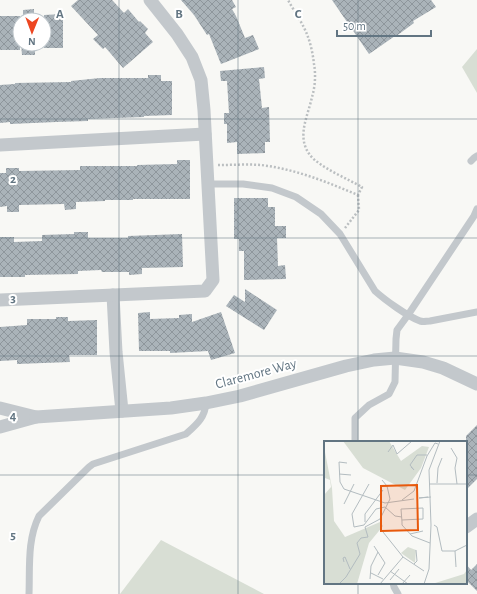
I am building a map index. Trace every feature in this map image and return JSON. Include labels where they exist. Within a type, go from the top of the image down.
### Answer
[{"type":"street","points":[[0,300],[205,291],[213,280],[201,80],[192,57],[177,34],[150,0]]},
{"type":"street","points":[[0,145],[205,134]]},
{"type":"street","points":[[113,294],[116,352],[122,411]]},
{"type":"street","name":"Claremore Way","points":[[0,427],[36,417],[172,408],[206,403],[240,396],[346,366],[374,360],[395,358],[423,362],[443,368],[477,384]]},
{"type":"street","name":"Claremore Way","points":[[0,408],[36,417]]},
{"type":"street","points":[[467,526],[477,519]]},
{"type":"lane","points":[[471,161],[477,156]]},
{"type":"lane","points":[[208,184],[243,184],[272,188],[296,197],[321,214],[341,236],[375,291],[381,297],[408,315],[424,322],[477,312]]},
{"type":"lane","points":[[355,441],[355,418],[369,405],[389,394],[395,382],[397,330],[474,216],[477,209]]},
{"type":"lane","points":[[29,594],[29,569],[32,538],[34,526],[38,516],[93,464],[186,434],[196,425],[205,412],[206,403]]},
{"type":"lane","points":[[393,584],[398,594]]},
{"type":"path","points":[[288,0],[308,36],[314,64],[315,81],[313,96],[303,132],[303,140],[306,148],[310,156],[316,161],[362,187],[358,195],[359,210],[341,236]]},
{"type":"path","points":[[207,165],[261,165],[291,171],[320,180],[358,195]]},
{"type":"shaded area","points":[[477,49],[477,93],[462,67]]},
{"type":"shaded area","points":[[161,540],[264,594],[120,594]]},
{"type":"building","points":[[78,0],[112,0],[124,13],[128,9],[139,22],[140,21],[148,29],[145,33],[153,42],[123,68],[105,47],[103,49],[93,39],[98,35],[71,6]]},
{"type":"building","points":[[181,0],[232,0],[236,7],[232,9],[245,38],[253,35],[259,49],[221,64],[209,34],[207,35],[194,15]]},
{"type":"building","points":[[332,0],[431,0],[436,7],[413,21],[414,23],[369,54]]},
{"type":"building","points":[[34,9],[34,12],[23,12],[23,10]]},
{"type":"building","points":[[63,14],[63,48],[52,48],[52,15]]},
{"type":"building","points":[[0,16],[12,16],[12,50],[0,50]]},
{"type":"building","points":[[22,52],[35,52],[35,55],[22,55]]},
{"type":"building","points":[[264,67],[265,78],[259,79],[262,108],[269,107],[270,142],[265,142],[265,153],[237,154],[237,142],[227,143],[227,124],[224,124],[224,113],[229,113],[227,81],[221,81],[220,71]]},
{"type":"building","points":[[148,75],[161,75],[161,81],[172,81],[172,115],[88,119],[88,121],[10,124],[10,122],[0,123],[0,85],[15,83],[71,82],[100,78],[148,78]]},
{"type":"building","points":[[177,160],[190,160],[190,199],[133,199],[76,202],[76,209],[65,210],[64,204],[19,205],[19,212],[7,212],[7,206],[0,207],[0,173],[6,173],[6,168],[19,168],[19,171],[80,170],[80,166],[177,164]]},
{"type":"building","points":[[234,198],[268,198],[268,207],[275,207],[275,226],[286,226],[286,238],[277,238],[278,266],[285,265],[286,279],[244,280],[244,251],[239,251],[239,239],[234,239]]},
{"type":"building","points":[[74,232],[88,232],[88,238],[128,238],[128,236],[182,234],[183,267],[142,268],[142,274],[129,275],[129,272],[102,272],[101,270],[78,271],[78,274],[0,277],[0,237],[14,237],[14,242],[42,241],[42,235],[74,234]]},
{"type":"building","points":[[245,289],[277,310],[264,330],[226,306],[234,295],[245,302]]},
{"type":"building","points":[[150,312],[150,319],[179,318],[179,315],[192,314],[192,322],[221,312],[235,353],[211,360],[208,351],[170,353],[170,351],[139,351],[138,313]]},
{"type":"building","points":[[56,317],[68,317],[68,321],[97,320],[97,355],[69,355],[70,362],[17,364],[17,360],[0,361],[0,327],[27,325],[27,319],[56,319]]},
{"type":"building","points":[[477,425],[477,479],[467,489],[467,441],[466,436]]},
{"type":"building","points":[[477,564],[477,591],[467,581],[467,565],[471,570]]}]
